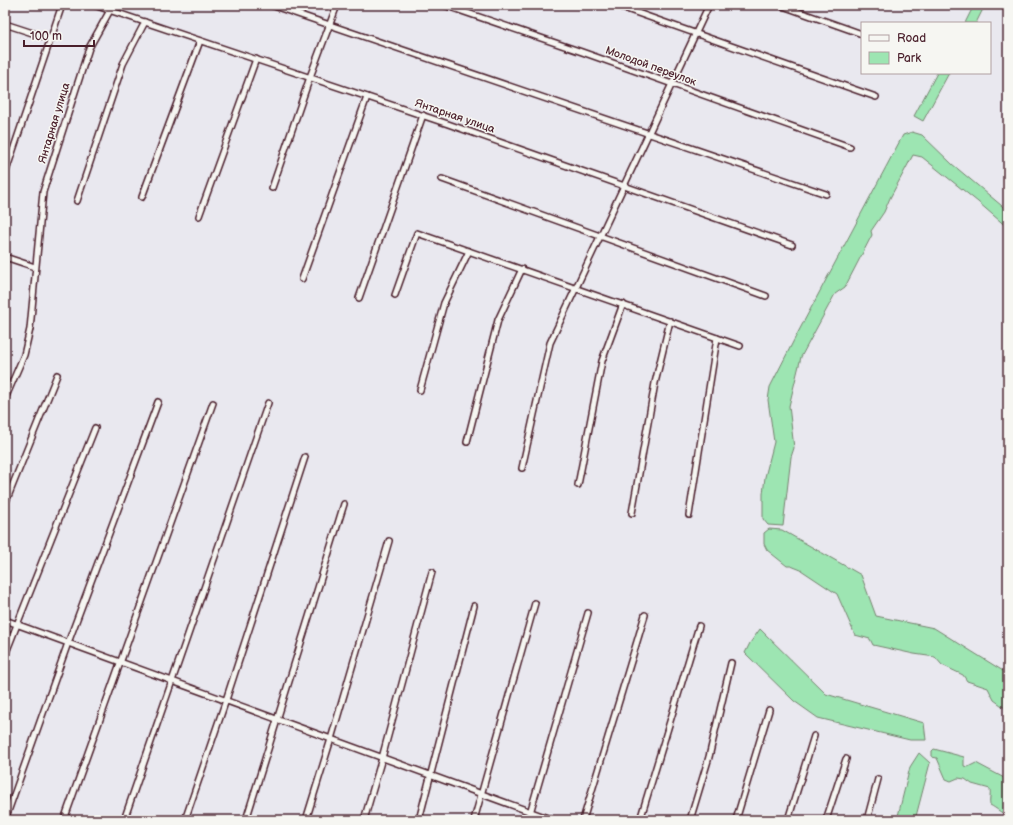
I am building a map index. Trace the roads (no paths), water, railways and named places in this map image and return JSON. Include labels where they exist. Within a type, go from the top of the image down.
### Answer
[{"type":"street","points":[[6,174],[62,5]]},
{"type":"street","name":"Янтарная улица","points":[[94,5],[111,8],[145,22],[310,77],[792,245]]},
{"type":"street","points":[[271,5],[826,194]]},
{"type":"street","points":[[272,188],[310,77],[337,5]]},
{"type":"street","name":"Молодой переулок","points":[[444,5],[850,147]]},
{"type":"street","points":[[615,5],[876,96]]},
{"type":"street","points":[[522,468],[550,343],[709,5]]},
{"type":"street","points":[[780,5],[861,34]]},
{"type":"street","name":"Янтарная улица","points":[[5,399],[24,355],[30,329],[43,192],[87,54],[111,8]]},
{"type":"street","points":[[77,201],[123,64],[145,22]]},
{"type":"street","points":[[5,24],[51,39]]},
{"type":"street","points":[[142,197],[200,41]]},
{"type":"street","points":[[199,216],[256,59]]},
{"type":"street","points":[[302,279],[367,97]]},
{"type":"street","points":[[359,298],[423,116]]},
{"type":"street","points":[[442,179],[766,296]]},
{"type":"street","points":[[394,295],[417,233],[740,346]]},
{"type":"street","points":[[420,390],[444,303],[470,251]]},
{"type":"street","points":[[5,257],[35,267]]},
{"type":"street","points":[[467,442],[498,320],[522,269]]},
{"type":"street","points":[[578,485],[602,361],[623,304]]},
{"type":"street","points":[[632,513],[655,383],[670,321]]},
{"type":"street","points":[[689,515],[718,338]]},
{"type":"street","points":[[5,504],[58,375]]},
{"type":"street","points":[[5,820],[68,643],[158,402]]},
{"type":"street","points":[[64,820],[213,403]]},
{"type":"street","points":[[124,820],[173,682],[268,403]]},
{"type":"street","points":[[5,655],[95,428]]},
{"type":"street","points":[[185,820],[226,700],[305,457]]},
{"type":"street","points":[[246,820],[344,504]]},
{"type":"street","points":[[306,820],[389,541]]},
{"type":"street","points":[[364,820],[432,572]]},
{"type":"street","points":[[474,820],[535,603]]},
{"type":"street","points":[[419,820],[474,606]]},
{"type":"street","points":[[528,820],[588,613]]},
{"type":"street","points":[[584,820],[646,615]]},
{"type":"street","points":[[5,620],[553,820]]},
{"type":"street","points":[[640,820],[699,626]]},
{"type":"street","points":[[690,820],[709,757],[731,663]]},
{"type":"street","points":[[736,820],[769,710]]},
{"type":"street","points":[[788,820],[814,736]]},
{"type":"street","points":[[826,820],[846,759]]},
{"type":"street","points":[[867,820],[878,779]]}]
